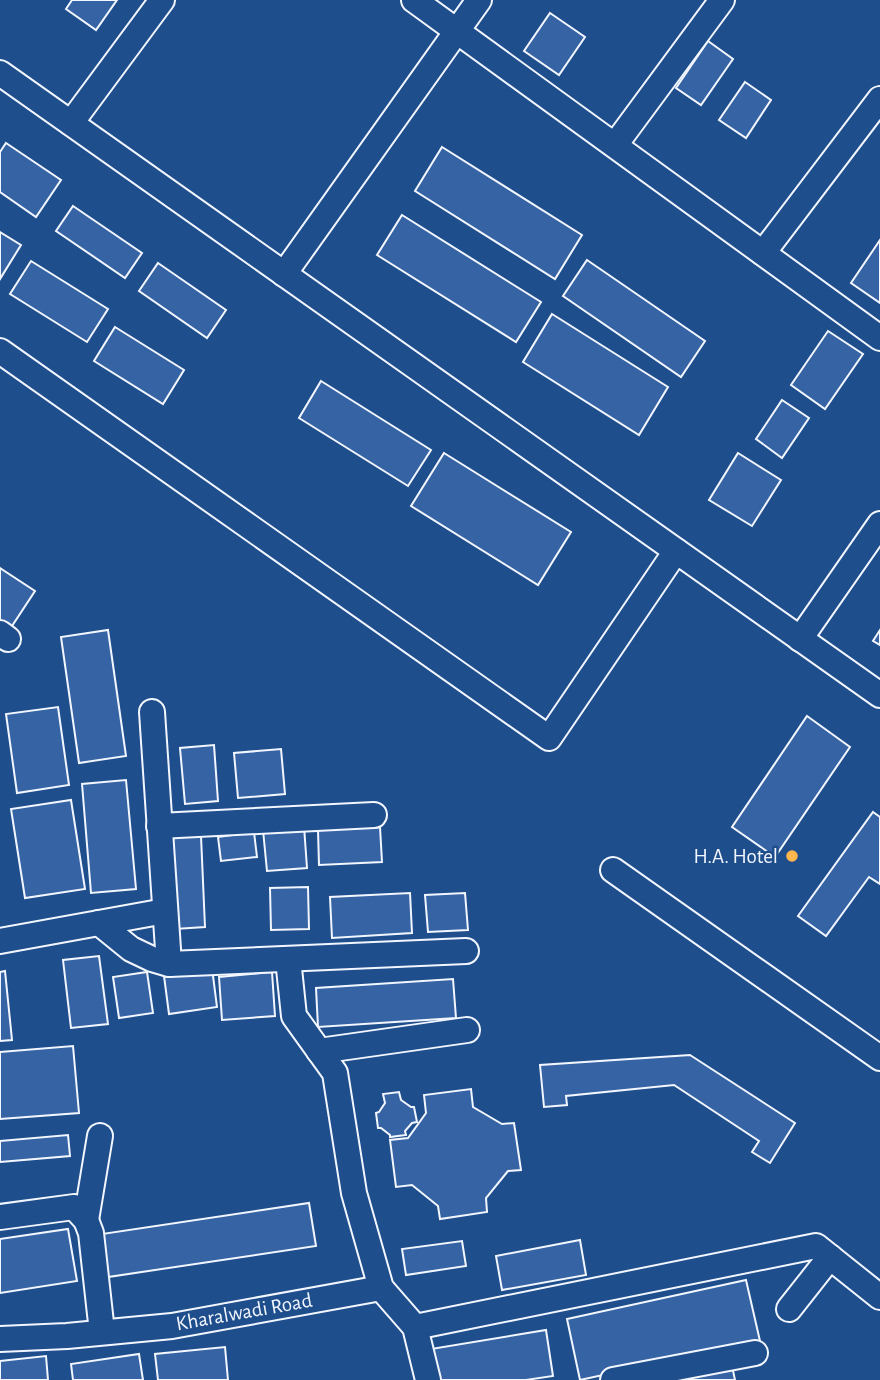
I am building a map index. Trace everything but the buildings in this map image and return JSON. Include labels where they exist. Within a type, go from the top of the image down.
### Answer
[{"type":"street","points":[[71,123],[162,0]]},
{"type":"street","points":[[414,0],[880,338]]},
{"type":"street","points":[[284,274],[479,0]]},
{"type":"street","points":[[615,145],[722,0]]},
{"type":"street","points":[[0,73],[880,695]]},
{"type":"street","points":[[763,253],[880,99]]},
{"type":"street","points":[[0,351],[549,738],[676,551]]},
{"type":"street","points":[[800,639],[880,524]]},
{"type":"street","points":[[152,712],[169,964]]},
{"type":"street","points":[[159,826],[374,815]]},
{"type":"street","points":[[612,870],[880,1058]]},
{"type":"street","points":[[0,941],[165,911]]},
{"type":"street","points":[[99,923],[131,949],[169,964],[466,951]]},
{"type":"street","points":[[288,959],[294,1016],[335,1073],[354,1193],[381,1288],[415,1327],[428,1380]]},
{"type":"street","points":[[319,1051],[467,1030]]},
{"type":"street","points":[[86,1220],[100,1136]]},
{"type":"street","points":[[0,1217],[74,1207],[86,1220],[91,1233],[102,1332]]},
{"type":"street","points":[[415,1327],[823,1251],[880,1297]]},
{"type":"street","points":[[789,1309],[823,1251]]},
{"type":"street","name":"Kharalwadi Road","points":[[0,1339],[172,1326],[381,1288]]},
{"type":"street","points":[[613,1380],[755,1353]]},
{"type":"place","name":"H.A. Hotel","points":[[792,856]]}]
